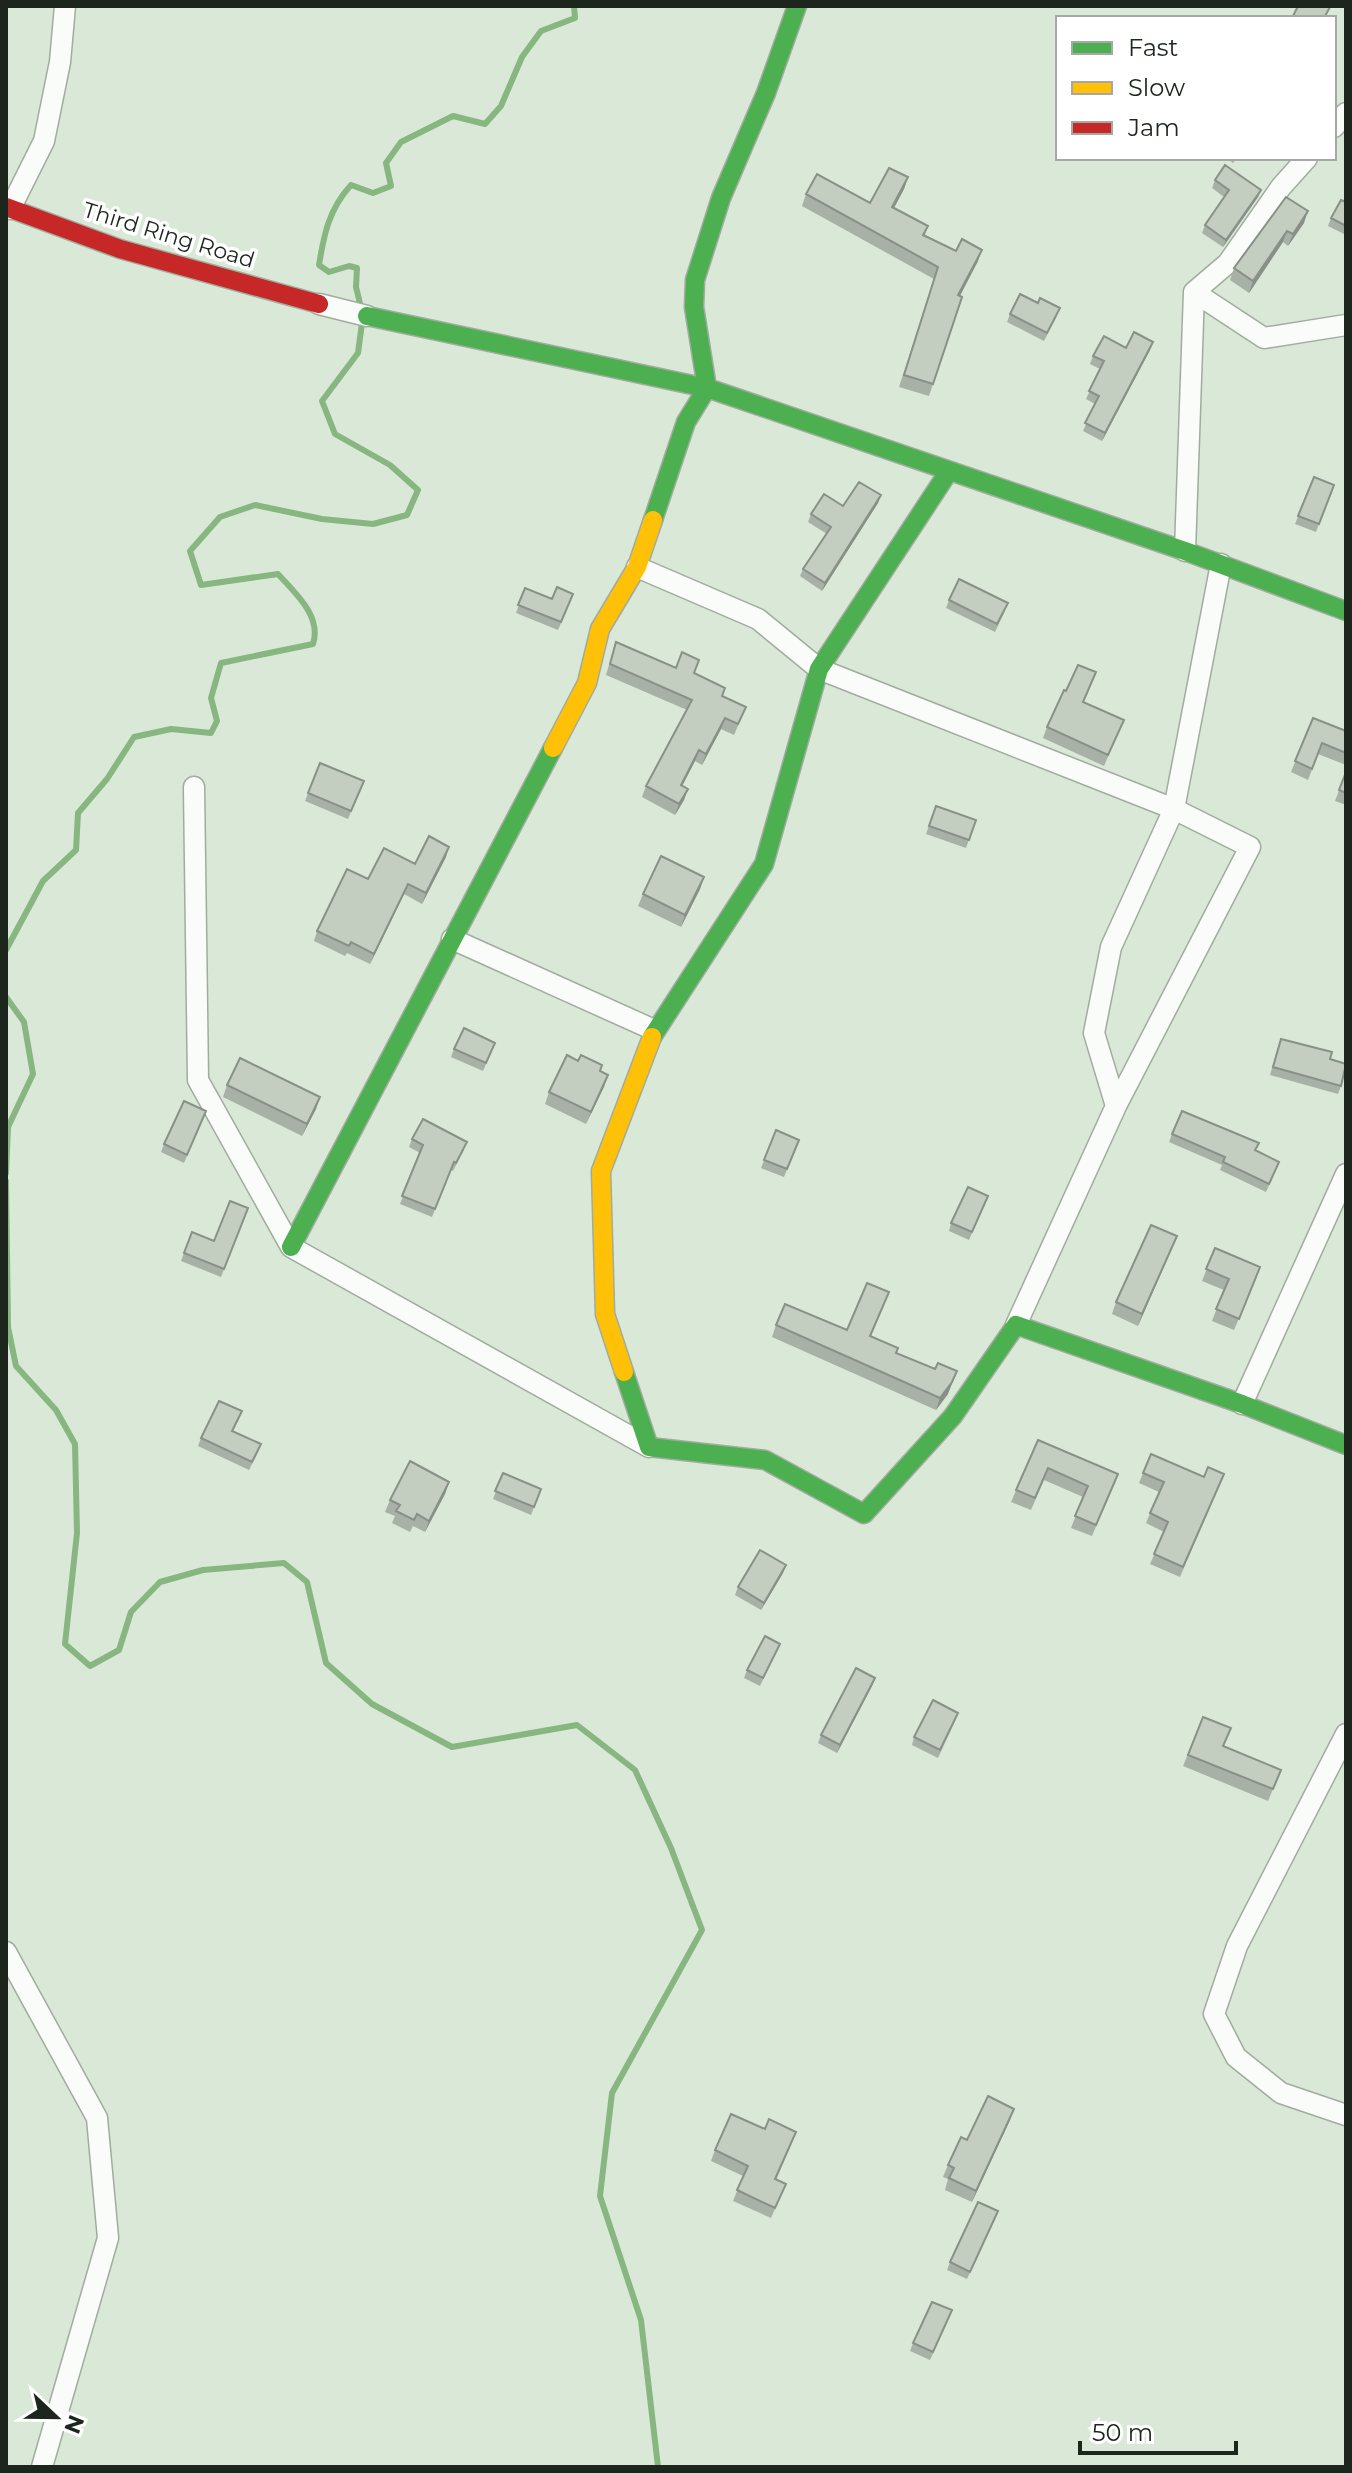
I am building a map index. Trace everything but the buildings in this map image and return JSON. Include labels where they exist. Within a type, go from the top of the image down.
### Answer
[{"type":"street","points":[[8,208],[44,141],[60,62],[65,6]]},
{"type":"street","points":[[291,1247],[587,683],[600,629],[637,567],[686,422],[707,388],[694,307],[695,280],[721,198],[766,93],[797,6]]},
{"type":"street","points":[[1185,551],[1194,292],[1228,263],[1281,187],[1305,160]]},
{"type":"street","name":"Third Ring Road","points":[[8,208],[120,249],[319,304]]},
{"type":"street","points":[[1194,292],[1264,338],[1346,325]]},
{"type":"street","points":[[319,304],[707,388],[1185,551],[1346,611]]},
{"type":"street","points":[[649,1447],[605,1314],[601,1171],[654,1030],[764,864],[819,669],[949,471]]},
{"type":"street","points":[[1116,1106],[1094,1033],[1111,947],[1174,809],[1221,564]]},
{"type":"street","points":[[194,787],[198,1080],[291,1247],[649,1447],[765,1460],[864,1514],[953,1416],[1016,1325],[1116,1106],[1250,847],[1174,809],[819,669],[758,619],[637,567]]},
{"type":"street","points":[[452,939],[654,1030]]},
{"type":"street","points":[[1242,1404],[1346,1174]]},
{"type":"street","points":[[1016,1325],[1242,1404],[1346,1445]]},
{"type":"street","points":[[1346,1734],[1237,1946],[1214,2014],[1236,2057],[1281,2093],[1346,2115]]},
{"type":"street","points":[[6,1952],[97,2118],[108,2238],[42,2467]]},
{"type":"waterway","points":[[362,312],[356,287],[357,268],[349,266],[329,272],[319,265],[337,203],[351,185],[373,193],[391,186],[386,163],[401,142],[453,116],[485,124],[501,106],[522,57],[541,31],[575,18],[574,6]]},
{"type":"waterway","points":[[6,950],[43,881],[76,850],[78,813],[107,779],[134,737],[171,729],[211,733],[217,721],[211,698],[221,663],[313,644],[314,624],[310,615],[299,597],[278,574],[201,585],[190,551],[220,517],[255,505],[322,519],[373,524],[407,515],[418,490],[390,465],[335,434],[322,401],[358,353],[362,323]]},
{"type":"waterway","points":[[6,997],[24,1022],[33,1074],[8,1127],[6,1173]]},
{"type":"waterway","points":[[6,1181],[8,1327],[16,1366],[56,1410],[75,1444],[77,1533],[65,1644],[90,1666],[119,1650],[131,1612],[160,1582],[203,1570],[284,1563],[307,1582],[326,1663],[372,1704],[452,1747],[577,1725],[635,1770],[671,1848],[702,1930],[612,2093],[600,2196],[641,2320],[658,2467]]},
{"type":"traffic: fast","points":[[653,520],[686,422],[707,388],[694,307],[695,280],[721,198],[766,93],[797,6]]},
{"type":"traffic: fast","points":[[367,316],[707,388],[1185,551],[1346,611]]},
{"type":"traffic: fast","points":[[652,1037],[764,864],[819,669],[949,471]]},
{"type":"traffic: fast","points":[[291,1247],[553,748]]},
{"type":"traffic: fast","points":[[624,1372],[649,1447],[765,1460],[864,1514],[953,1416],[1016,1325],[1242,1404],[1346,1445]]},
{"type":"traffic: slow","points":[[553,748],[587,683],[600,629],[637,567],[653,520]]},
{"type":"traffic: slow","points":[[624,1372],[605,1314],[601,1171],[652,1037]]},
{"type":"traffic: jam","points":[[6,207],[120,249],[319,304]]}]
